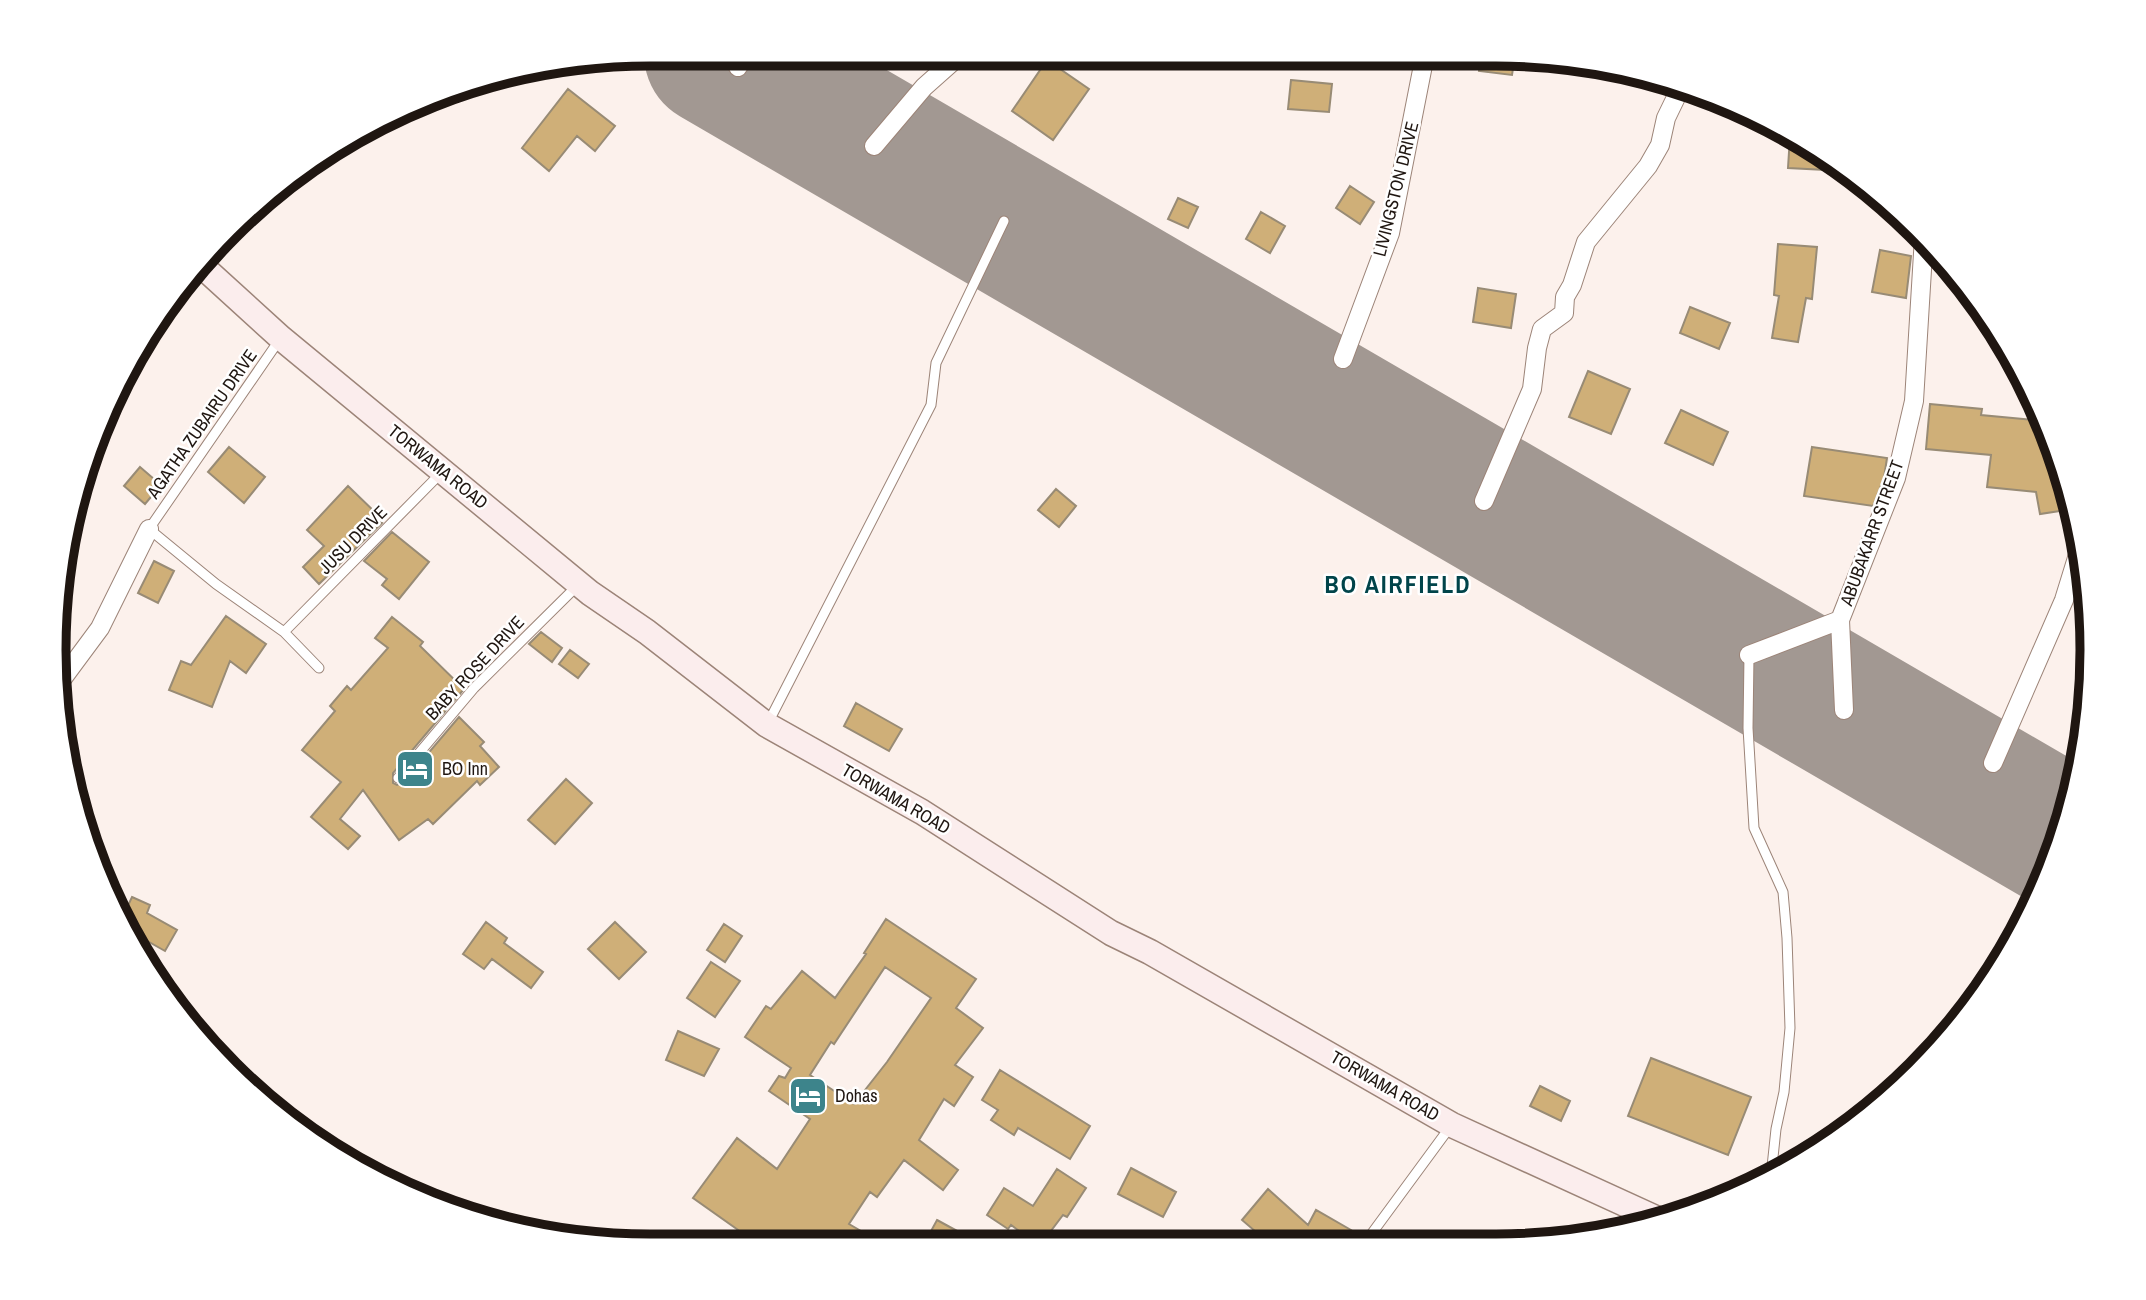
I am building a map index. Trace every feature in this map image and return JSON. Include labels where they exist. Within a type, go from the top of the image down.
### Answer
[{"type":"main road","name":"TORWAMA ROAD","points":[[207,270],[281,338],[579,583],[767,725],[922,812],[1111,933],[1150,952],[1452,1125],[1647,1214]]},
{"type":"street","points":[[874,146],[924,87],[948,66]]},
{"type":"street","name":"LIVINGSTON DRIVE","points":[[1343,359],[1390,233],[1423,66]]},
{"type":"street","points":[[1484,501],[1532,389],[1542,329],[1564,313],[1565,297],[1572,285],[1586,242],[1648,166],[1660,145],[1666,118],[1677,95]]},
{"type":"street","name":"ABUBAKARR STREET","points":[[1840,620],[1896,478],[1914,401],[1923,252]]},
{"type":"street","points":[[67,672],[100,628],[149,529]]},
{"type":"street","points":[[1993,763],[2064,600],[2074,568]]},
{"type":"street","points":[[1749,654],[1840,620],[1844,710]]},
{"type":"lane","points":[[767,725],[931,405],[936,363],[1004,221]]},
{"type":"lane","name":"AGATHA ZUBAIRU DRIVE","points":[[149,529],[281,338]]},
{"type":"lane","name":"JUSU DRIVE","points":[[285,632],[443,471]]},
{"type":"lane","points":[[149,529],[216,584],[285,632],[319,668]]},
{"type":"lane","name":"BABY ROSE DRIVE","points":[[398,778],[474,688],[579,583]]},
{"type":"lane","points":[[1749,654],[1748,728],[1754,828],[1783,892],[1787,938],[1790,1028],[1784,1092],[1772,1163]]},
{"type":"lane","points":[[1371,1234],[1452,1125]]},
{"type":"building","points":[[1043,66],[1056,66],[1089,89],[1053,140],[1012,111]]},
{"type":"building","points":[[1480,66],[1513,67],[1512,75],[1479,71]]},
{"type":"building","points":[[1291,80],[1332,84],[1329,112],[1288,109]]},
{"type":"building","points":[[568,89],[615,126],[595,151],[577,136],[549,171],[522,148]]},
{"type":"building","points":[[1789,146],[1827,170],[1788,168]]},
{"type":"building","points":[[1350,186],[1374,202],[1360,224],[1336,208]]},
{"type":"building","points":[[1178,198],[1198,207],[1188,228],[1168,219]]},
{"type":"building","points":[[1261,212],[1285,226],[1270,253],[1246,239]]},
{"type":"building","points":[[1778,244],[1817,247],[1812,299],[1806,298],[1798,342],[1772,338],[1779,296],[1774,295]]},
{"type":"building","points":[[1880,250],[1911,256],[1906,298],[1872,292]]},
{"type":"building","points":[[1478,288],[1516,294],[1511,328],[1473,322]]},
{"type":"building","points":[[1690,307],[1730,323],[1719,349],[1680,333]]},
{"type":"building","points":[[1588,371],[1630,389],[1611,434],[1569,417]]},
{"type":"building","points":[[1930,404],[1982,409],[1981,415],[2032,420],[2049,462],[2063,511],[2040,514],[2036,492],[1987,487],[1991,455],[1926,449]]},
{"type":"building","points":[[1681,410],[1728,432],[1713,465],[1665,443]]},
{"type":"building","points":[[229,447],[265,477],[244,503],[208,472]]},
{"type":"building","points":[[1812,447],[1887,458],[1884,478],[1873,506],[1804,496]]},
{"type":"building","points":[[140,467],[161,485],[145,504],[124,486]]},
{"type":"building","points":[[348,486],[380,517],[377,520],[382,523],[319,584],[303,567],[324,546],[307,530]]},
{"type":"building","points":[[1056,489],[1076,506],[1059,527],[1038,510]]},
{"type":"building","points":[[392,532],[429,562],[399,599],[382,585],[387,579],[364,561]]},
{"type":"building","points":[[154,561],[174,571],[158,603],[138,593]]},
{"type":"building","points":[[226,616],[266,644],[246,673],[230,661],[212,707],[169,690],[181,661],[191,665]]},
{"type":"building","points":[[392,617],[423,642],[420,646],[464,689],[393,773],[393,783],[403,783],[459,717],[484,742],[480,746],[499,767],[480,785],[477,781],[433,824],[428,819],[399,840],[363,790],[340,819],[360,836],[348,849],[311,817],[341,782],[302,750],[335,711],[330,706],[347,686],[351,690],[388,648],[375,638]]},
{"type":"building","points":[[541,632],[562,648],[552,662],[529,644]]},
{"type":"building","points":[[570,650],[589,664],[578,678],[559,664]]},
{"type":"building","points":[[856,703],[902,729],[889,751],[844,726]]},
{"type":"building","points":[[566,779],[592,803],[555,844],[528,820]]},
{"type":"building","points":[[132,897],[150,905],[147,913],[177,930],[165,951],[143,939],[127,908]]},
{"type":"building","points":[[886,919],[976,979],[956,1008],[983,1028],[955,1065],[973,1077],[954,1106],[944,1099],[919,1140],[958,1170],[943,1190],[904,1160],[877,1197],[870,1192],[849,1224],[861,1231],[859,1234],[744,1234],[693,1198],[737,1138],[777,1169],[810,1119],[769,1091],[779,1076],[785,1078],[791,1068],[745,1037],[766,1006],[771,1009],[802,971],[835,998],[866,954],[864,953]],"holes":[[[885,967],[931,998],[854,1104],[810,1075]]]},
{"type":"building","points":[[486,922],[507,938],[504,943],[543,972],[531,988],[492,959],[484,969],[463,954]]},
{"type":"building","points":[[615,922],[646,952],[619,979],[588,949]]},
{"type":"building","points":[[724,924],[742,936],[725,962],[707,950]]},
{"type":"building","points":[[711,962],[740,981],[715,1017],[687,998]]},
{"type":"building","points":[[678,1031],[719,1049],[704,1076],[666,1060]]},
{"type":"building","points":[[1651,1058],[1751,1097],[1728,1155],[1628,1116]]},
{"type":"building","points":[[1000,1070],[1090,1126],[1070,1159],[1018,1128],[1014,1135],[991,1120],[998,1110],[982,1100]]},
{"type":"building","points":[[1540,1086],[1570,1101],[1561,1121],[1530,1106]]},
{"type":"building","points":[[1131,1168],[1176,1192],[1163,1217],[1118,1194]]},
{"type":"building","points":[[1057,1169],[1086,1188],[1067,1217],[1063,1215],[1049,1234],[1023,1234],[1011,1225],[1008,1229],[987,1215],[1004,1188],[1033,1206]]},
{"type":"building","points":[[1268,1189],[1308,1225],[1316,1210],[1351,1230],[1348,1234],[1258,1234],[1242,1220]]},
{"type":"building","points":[[937,1220],[963,1234],[929,1234]]},
{"type":"runway","points":[[737,66],[2051,830]]},
{"type":"place","name":"BO Inn","points":[[415,769]]},
{"type":"place","name":"Dohas","points":[[808,1096]]},
{"type":"district","name":"BO AIRFIELD","points":[[1398,585]]}]
